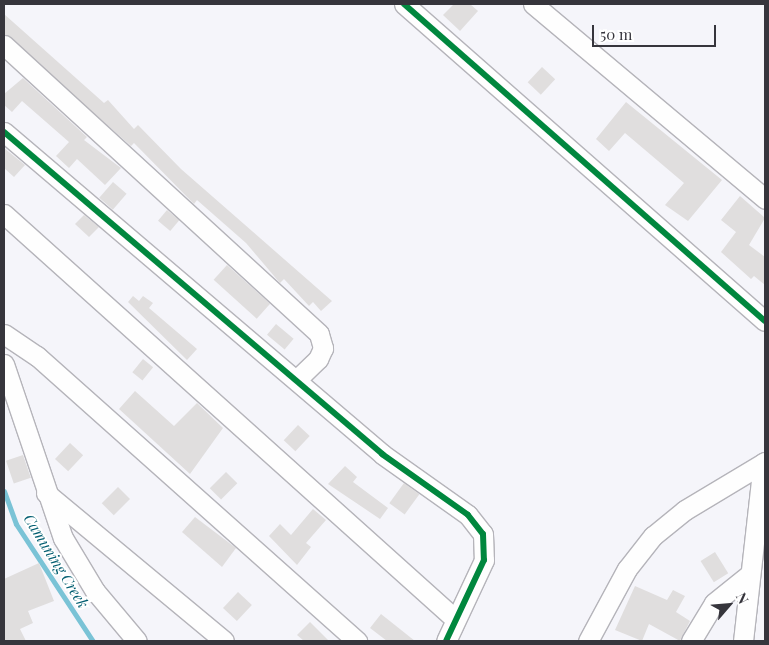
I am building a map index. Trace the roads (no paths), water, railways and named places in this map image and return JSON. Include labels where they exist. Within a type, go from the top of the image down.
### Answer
[{"type":"street","points":[[404,4],[765,320]]},
{"type":"street","points":[[533,4],[765,199]]},
{"type":"street","points":[[4,45],[319,334],[323,348],[318,359],[297,379]]},
{"type":"street","points":[[4,132],[297,379],[382,454],[468,515],[483,534],[484,560],[446,641]]},
{"type":"street","points":[[4,214],[455,619]]},
{"type":"street","points":[[4,334],[37,356],[357,641]]},
{"type":"street","points":[[4,364],[62,538],[95,591],[137,641]]},
{"type":"street","points":[[743,641],[764,462]]},
{"type":"street","points":[[588,641],[627,569],[653,536],[686,510],[764,462]]},
{"type":"street","points":[[46,493],[224,641]]},
{"type":"street","points":[[691,641],[714,603],[750,574]]},
{"type":"waterway","name":"Camuning Creek","points":[[4,491],[16,524],[93,641]]}]
